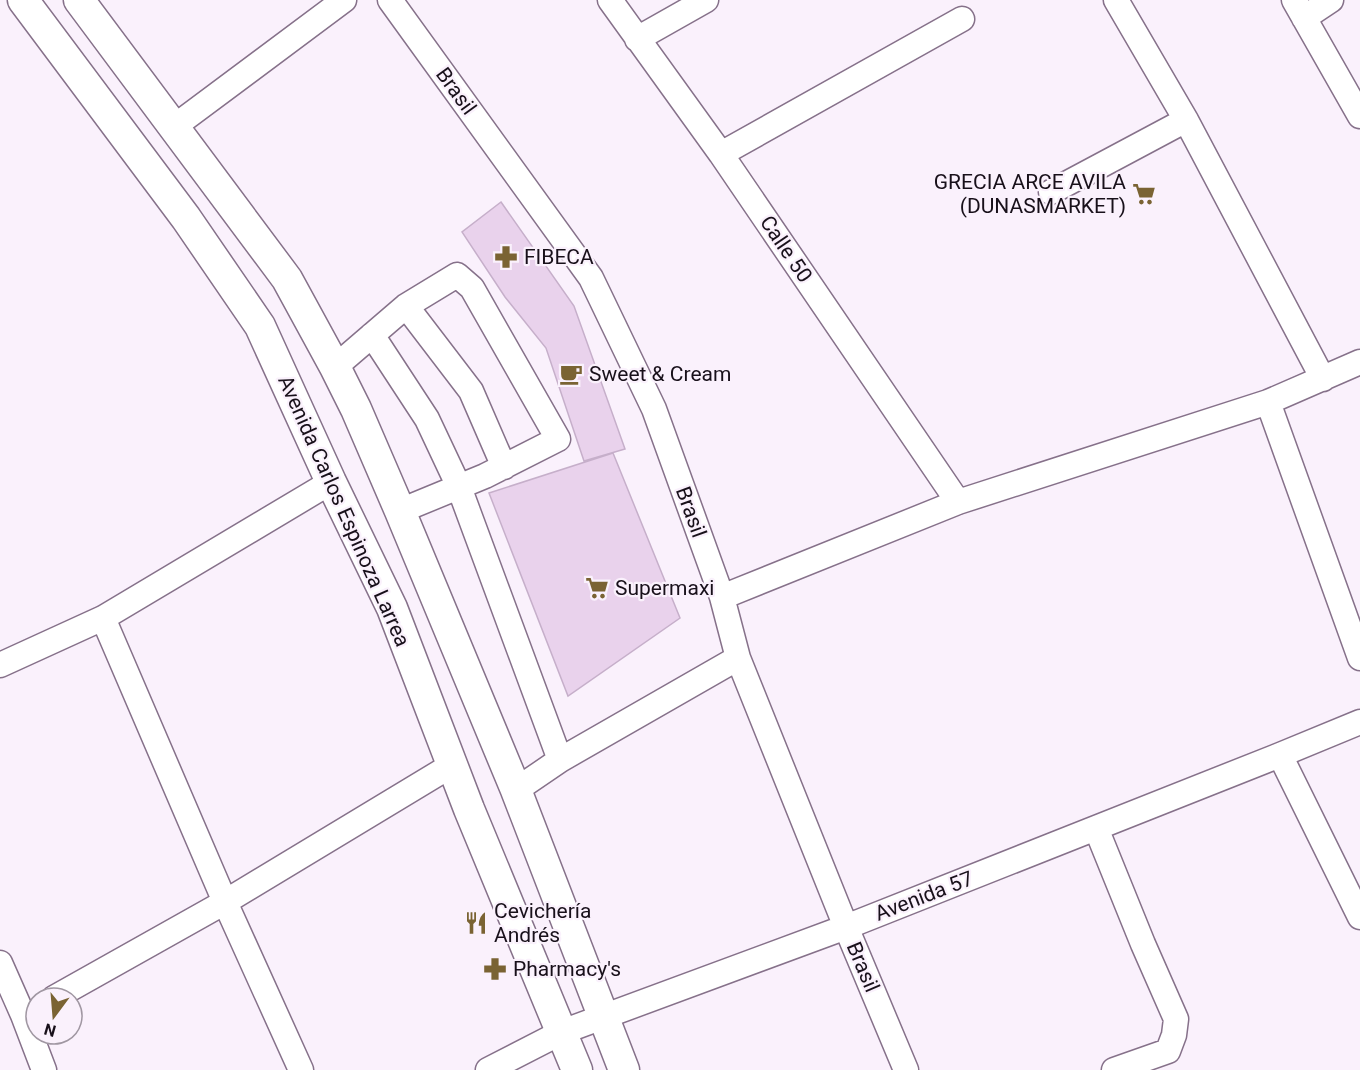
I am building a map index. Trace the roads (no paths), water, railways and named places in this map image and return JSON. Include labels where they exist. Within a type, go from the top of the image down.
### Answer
[{"type":"main road","name":"Avenida Carlos Espinoza Larrea","points":[[23,0],[186,218],[260,326],[331,482],[392,608],[452,765],[577,1070]]},
{"type":"main road","points":[[79,0],[287,279],[335,367],[356,409],[400,511],[516,790],[624,1070]]},
{"type":"street","points":[[175,126],[344,0]]},
{"type":"street","name":"Brasil","points":[[390,0],[591,278],[654,409],[722,597],[738,658],[906,1070]]},
{"type":"street","name":"Calle 50","points":[[610,0],[721,154],[958,502]]},
{"type":"street","points":[[637,39],[706,0]]},
{"type":"street","points":[[1116,0],[1186,120],[1323,379]]},
{"type":"street","points":[[1330,0],[1299,9],[1360,116]]},
{"type":"street","points":[[721,154],[962,19]]},
{"type":"street","points":[[1051,192],[1186,120]]},
{"type":"street","points":[[335,367],[406,306],[457,275],[472,288],[558,439],[504,467],[400,511]]},
{"type":"street","points":[[406,306],[471,391],[504,467]]},
{"type":"street","points":[[372,335],[427,419],[459,487],[560,760]]},
{"type":"street","points":[[722,597],[958,502],[1268,402],[1360,362]]},
{"type":"street","points":[[1268,402],[1360,658]]},
{"type":"street","points":[[0,665],[103,618],[331,482]]},
{"type":"street","points":[[103,618],[225,902],[301,1070]]},
{"type":"street","points":[[516,790],[560,760],[738,658]]},
{"type":"street","name":"Avenida 57","points":[[488,1070],[562,1032],[846,927],[1360,722]]},
{"type":"street","points":[[1280,755],[1360,916]]},
{"type":"street","points":[[75,986],[225,902],[452,765]]},
{"type":"street","points":[[1096,828],[1176,1019],[1174,1035],[1168,1051],[1118,1069]]},
{"type":"street","points":[[0,963],[24,1002]]},
{"type":"street","points":[[38,1046],[44,1070]]},
{"type":"place","name":"GRECIA ARCE AVILA (DUNASMARKET)","points":[[1144,194]]},
{"type":"place","name":"FIBECA","points":[[506,257]]},
{"type":"place","name":"Sweet & Cream","points":[[571,374]]},
{"type":"place","name":"Supermaxi","points":[[597,588]]},
{"type":"place","name":"Cevichería Andrés","points":[[476,923]]},
{"type":"place","name":"Pharmacy's","points":[[495,969]]}]
